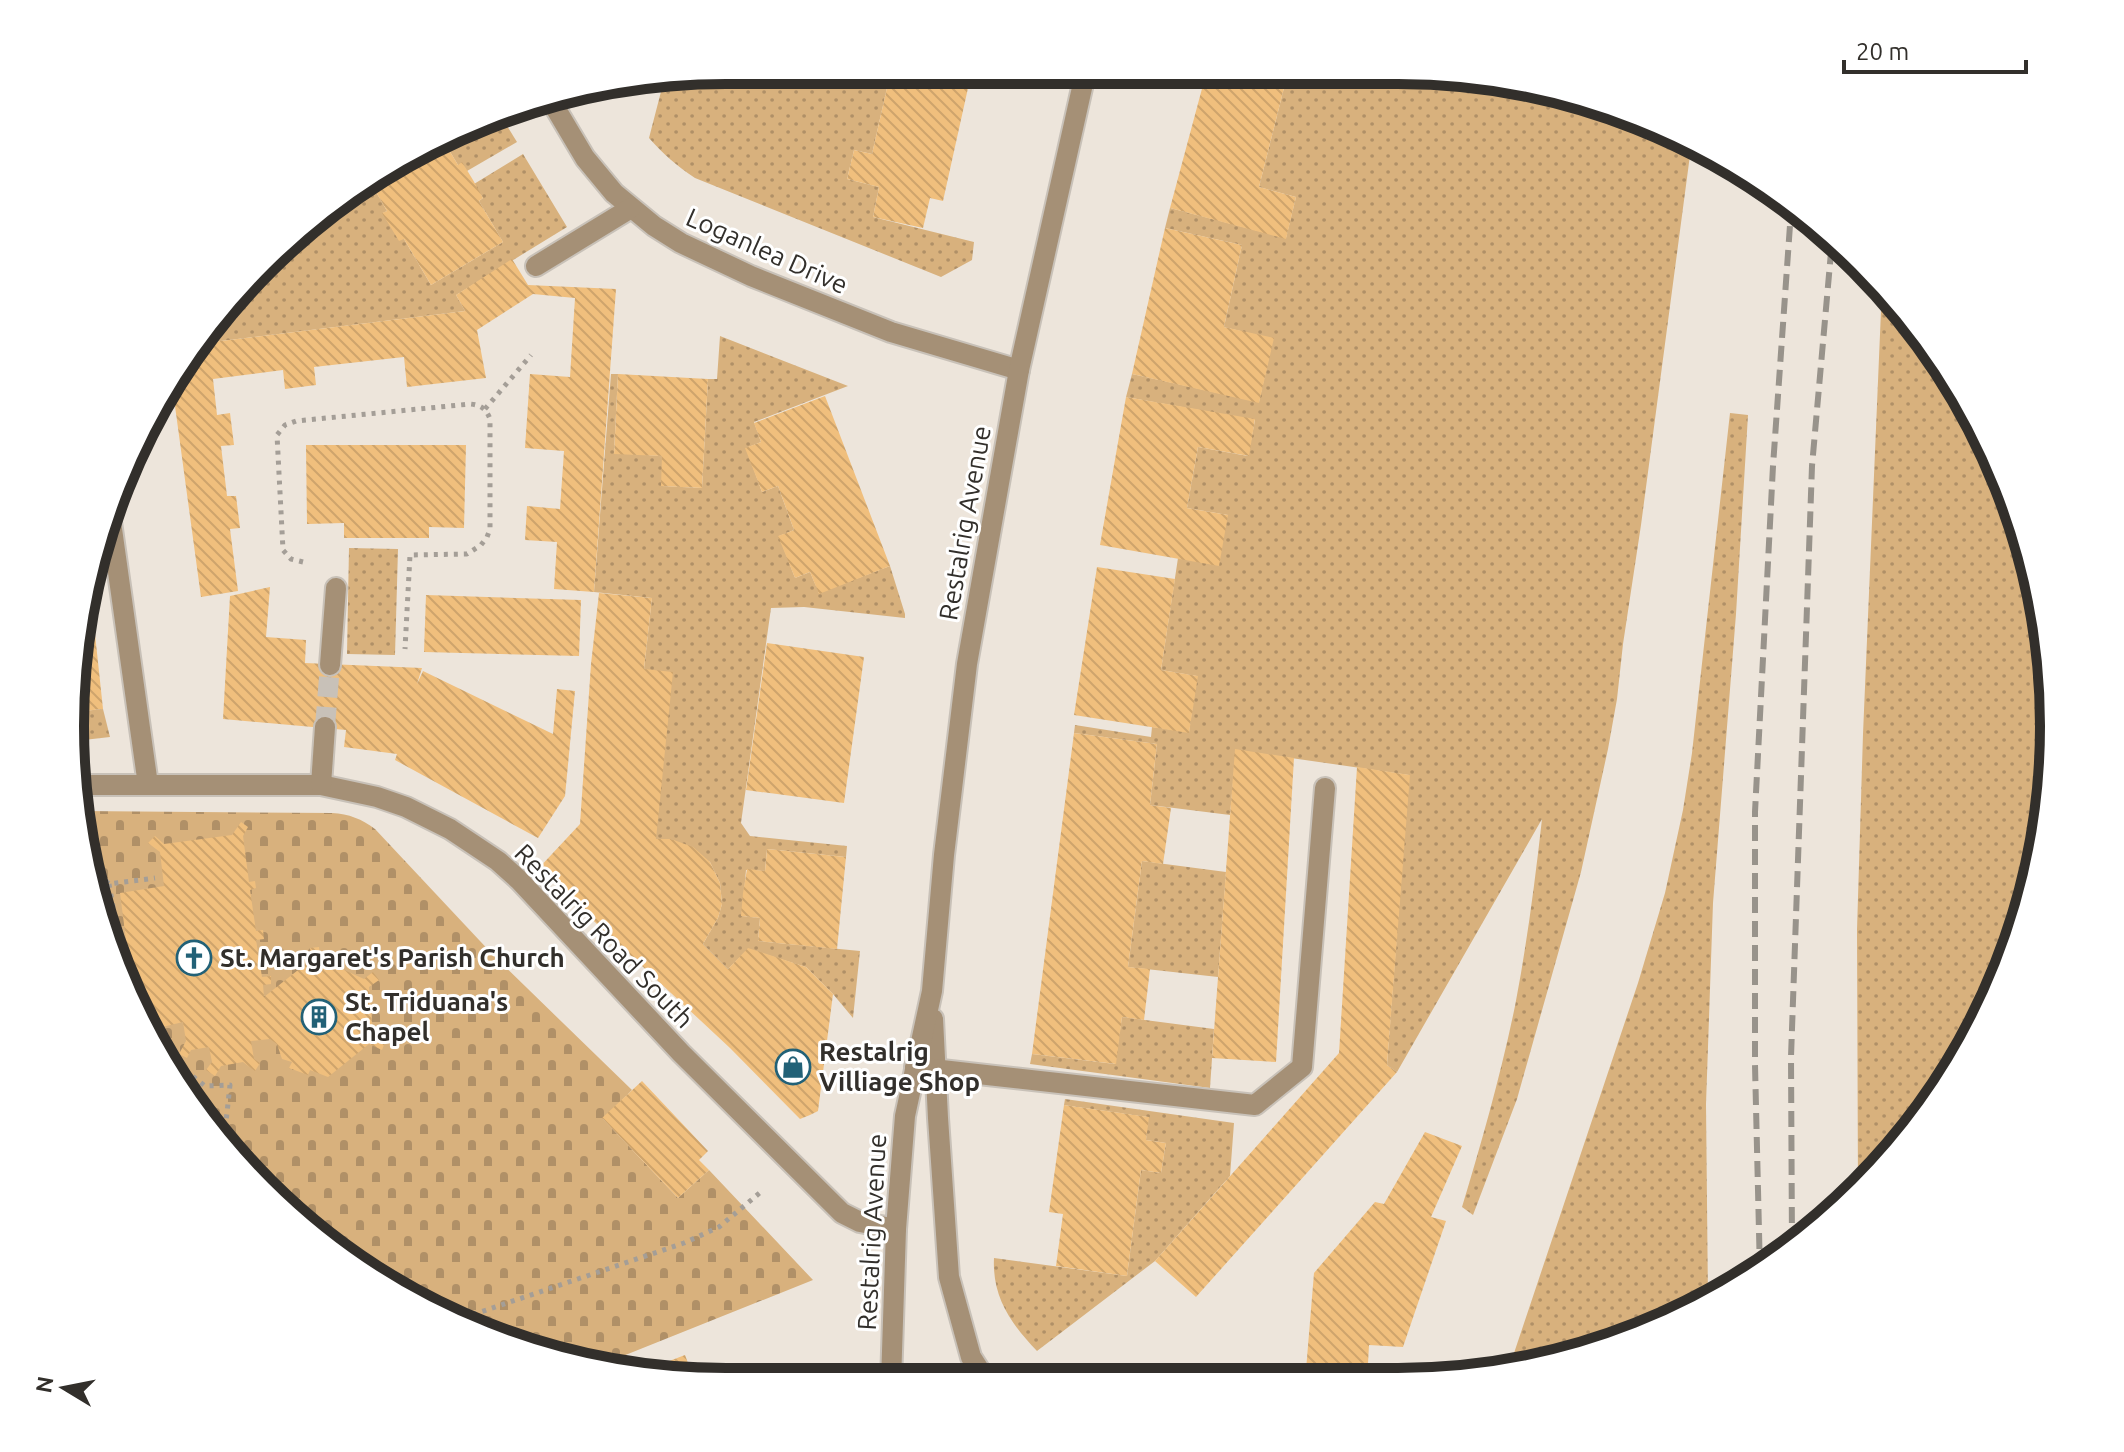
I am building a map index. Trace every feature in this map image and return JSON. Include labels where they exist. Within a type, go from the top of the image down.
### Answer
[{"type":"street","name":"Restalrig Avenue","points":[[978,1368],[971,1357],[949,1277],[926,1068],[932,991],[944,855],[967,664],[1019,370],[1083,84]]},
{"type":"street","name":"Loganlea Drive","points":[[555,107],[585,158],[614,193],[654,226],[681,243],[751,276],[891,332],[1019,370]]},
{"type":"street","points":[[536,266],[631,208]]},
{"type":"street","points":[[113,537],[148,785]]},
{"type":"street","points":[[330,665],[336,588]]},
{"type":"street","points":[[321,785],[325,727]]},
{"type":"street","name":"Restalrig Road South","points":[[87,785],[321,785],[377,797],[406,807],[458,834],[498,861],[519,880],[681,1053],[842,1213],[860,1222],[896,1229]]},
{"type":"street","points":[[926,1068],[1255,1105],[1302,1067],[1325,788]]},
{"type":"street","name":"Restalrig Avenue","points":[[891,1368],[896,1229],[905,1116],[926,1068]]},
{"type":"path","points":[[485,409],[531,355]]},
{"type":"path","points":[[336,588],[339,566],[334,560],[327,558],[303,562],[291,559],[283,550],[277,435],[281,429],[296,421],[463,405],[485,409],[490,419],[490,529],[481,545],[467,554],[410,555],[405,649]]},
{"type":"path","points":[[102,877],[109,884],[117,927]]},
{"type":"path","points":[[109,884],[155,878]]},
{"type":"path","points":[[183,1068],[205,1086],[230,1085],[225,1127]]},
{"type":"path","points":[[471,1315],[684,1243],[719,1227],[794,1165]]},
{"type":"green space","points":[[888,84],[872,154],[854,150],[847,179],[879,187],[873,217],[974,242],[972,260],[941,277],[695,178],[649,138],[662,87]]},
{"type":"green space","points":[[1285,84],[1440,85],[1523,96],[1604,118],[1690,154],[1608,749],[1581,872],[1517,1099],[1473,1215],[1462,1207],[1491,1107],[1515,1006],[1542,819],[1397,1072],[1387,1065],[1409,775],[1236,750],[1230,815],[1150,805],[1157,744],[1074,733],[1075,725],[1151,737],[1152,727],[1189,732],[1197,676],[1161,670],[1178,558],[1228,515],[1187,508],[1198,447],[1248,456],[1255,420],[1126,397],[1132,374],[1259,402],[1273,339],[1224,327],[1242,245],[1165,228],[1170,208],[1286,238],[1296,197],[1259,187]]},
{"type":"green space","points":[[505,123],[517,142],[467,171],[458,165],[448,148],[480,133]]},
{"type":"green space","points":[[523,154],[567,227],[456,295],[465,311],[212,342],[272,272],[303,243],[374,189],[387,211],[383,213],[404,239],[431,285],[503,242],[479,201],[483,198],[474,184]]},
{"type":"green space","points":[[1881,303],[1932,369],[1954,405],[1974,442],[2006,520],[2028,601],[2035,642],[2039,684],[2039,768],[2028,851],[2006,932],[1991,972],[1974,1010],[1932,1083],[1858,1174],[1857,930]]},
{"type":"green space","points":[[720,336],[848,386],[754,422],[761,442],[746,448],[762,492],[778,486],[794,530],[779,536],[795,578],[810,572],[819,593],[890,566],[905,614],[905,618],[804,607],[771,608],[741,823],[750,836],[847,846],[846,857],[767,849],[765,871],[746,870],[742,916],[760,918],[758,941],[860,951],[853,1018],[806,967],[748,949],[728,969],[703,944],[722,904],[720,883],[710,862],[671,839],[656,839],[644,669],[652,598],[594,592],[611,374],[618,374],[614,453],[662,456],[662,486],[702,488],[708,379],[717,379]]},
{"type":"green space","points":[[1730,413],[1748,415],[1713,903],[1706,1104],[1708,1288],[1644,1319],[1604,1334],[1512,1358],[1638,983],[1665,893],[1692,753]]},
{"type":"green space","points":[[349,548],[398,549],[395,655],[347,654]]},
{"type":"green space","points":[[103,709],[110,737],[84,740],[84,711]]},
{"type":"green space","points":[[89,811],[332,813],[350,816],[370,825],[495,957],[632,1090],[603,1119],[678,1198],[709,1170],[813,1280],[616,1359],[560,1346],[480,1319],[442,1302],[369,1260],[303,1209],[272,1180],[243,1149],[192,1083],[150,1010],[133,972],[106,892]]},
{"type":"green space","points":[[1142,861],[1226,872],[1218,977],[1128,967]]},
{"type":"green space","points":[[1122,1017],[1214,1029],[1210,1088],[1030,1064],[1032,1054],[1115,1064]]},
{"type":"green space","points":[[1065,1099],[1234,1123],[1230,1176],[1155,1261],[1037,1351],[1005,1309],[996,1285],[994,1258],[1127,1276],[1141,1170],[1161,1173],[1166,1143],[1146,1140],[1148,1117],[1064,1105]]},
{"type":"building","points":[[888,84],[969,84],[943,201],[930,198],[923,228],[873,217],[879,187],[847,179],[854,150],[872,154]]},
{"type":"building","points":[[1203,84],[1285,84],[1259,187],[1296,197],[1286,239],[1170,208]]},
{"type":"building","points":[[448,148],[458,165],[462,162],[473,180],[483,198],[479,201],[503,242],[431,285],[404,239],[399,241],[382,213],[387,211],[374,189]]},
{"type":"building","points":[[1165,228],[1242,245],[1224,327],[1274,338],[1259,403],[1132,374]]},
{"type":"building","points":[[512,259],[528,285],[616,289],[594,592],[554,589],[557,542],[525,540],[527,506],[560,509],[564,451],[525,448],[530,374],[570,377],[575,298],[533,294],[477,330],[486,378],[407,387],[404,357],[314,367],[316,385],[285,389],[283,370],[213,379],[217,415],[230,413],[234,445],[221,446],[227,496],[236,496],[240,528],[230,529],[238,591],[201,597],[174,398],[212,342],[465,311],[456,295]]},
{"type":"building","points":[[618,374],[708,379],[702,488],[661,486],[662,456],[614,454]]},
{"type":"building","points":[[825,396],[890,566],[819,594],[810,572],[795,578],[778,536],[794,530],[778,486],[762,492],[745,448],[761,442],[754,423]]},
{"type":"building","points":[[1126,397],[1255,419],[1249,456],[1198,447],[1187,508],[1228,515],[1219,566],[1100,545]]},
{"type":"building","points":[[306,445],[466,445],[464,528],[429,527],[429,538],[344,538],[344,523],[307,524]]},
{"type":"building","points":[[1097,567],[1175,579],[1161,670],[1198,676],[1189,733],[1074,715]]},
{"type":"building","points":[[270,587],[266,637],[306,640],[305,663],[422,668],[417,684],[423,671],[553,734],[557,689],[575,691],[565,796],[538,838],[395,760],[397,754],[344,747],[346,730],[223,719],[230,596]]},
{"type":"building","points":[[599,593],[652,598],[644,669],[673,672],[656,839],[671,839],[693,847],[710,862],[720,883],[722,904],[703,944],[728,969],[748,948],[806,967],[833,994],[818,1111],[800,1119],[730,1048],[538,869],[580,824]]},
{"type":"building","points":[[426,595],[581,600],[579,656],[424,652]]},
{"type":"building","points":[[90,634],[95,634],[103,709],[84,711],[85,684]]},
{"type":"building","points":[[767,643],[864,657],[844,803],[746,790]]},
{"type":"building","points":[[1074,733],[1157,744],[1150,805],[1171,808],[1163,864],[1142,861],[1128,967],[1150,969],[1144,1020],[1122,1017],[1116,1064],[1032,1054]]},
{"type":"building","points":[[1235,749],[1294,758],[1276,1062],[1212,1058]]},
{"type":"building","points":[[1357,767],[1410,775],[1387,1065],[1397,1072],[1196,1297],[1155,1261],[1339,1053]]},
{"type":"building","name":"St. Margaret's Parish Church","points":[[241,822],[248,827],[243,836],[249,882],[255,881],[256,888],[250,890],[256,931],[263,930],[264,939],[256,940],[262,977],[271,976],[271,984],[263,985],[264,997],[312,959],[310,948],[319,947],[320,959],[364,979],[373,972],[379,980],[369,987],[373,1038],[385,1042],[382,1050],[369,1044],[328,1077],[310,1070],[308,1075],[289,1068],[292,1062],[282,1059],[277,1044],[270,1039],[251,1041],[254,1059],[260,1063],[255,1071],[243,1062],[221,1066],[215,1076],[206,1070],[212,1062],[209,1047],[191,1050],[187,1058],[179,1054],[186,1041],[183,1022],[160,1028],[129,961],[120,893],[164,886],[160,852],[148,843],[155,836],[164,844],[232,835]]},
{"type":"building","points":[[767,849],[846,857],[837,949],[758,941],[760,918],[741,916],[743,893],[747,869],[765,871]]},
{"type":"building","points":[[642,1081],[708,1151],[699,1160],[709,1170],[678,1198],[602,1118]]},
{"type":"building","points":[[1064,1105],[1149,1117],[1146,1140],[1166,1143],[1161,1173],[1141,1170],[1127,1276],[1056,1266],[1063,1214],[1049,1212]]},
{"type":"building","points":[[1425,1132],[1462,1146],[1431,1217],[1446,1221],[1403,1347],[1369,1345],[1368,1368],[1306,1368],[1314,1273],[1375,1202],[1384,1204]]},
{"type":"building","points":[[685,1355],[690,1367],[684,1367],[660,1365]]},
{"type":"tunnel","points":[[325,727],[330,665]]},
{"type":"railway","points":[[1760,1257],[1755,1065],[1755,812],[1773,466],[1790,218]]},
{"type":"railway","points":[[1792,1233],[1791,1057],[1812,466],[1831,252]]},
{"type":"place","name":"St. Margaret's Parish Church","points":[[194,958]]},
{"type":"place","name":"St. Triduana's Chapel","points":[[319,1017]]},
{"type":"place","name":"Restalrig Villiage Shop","points":[[793,1067]]}]
